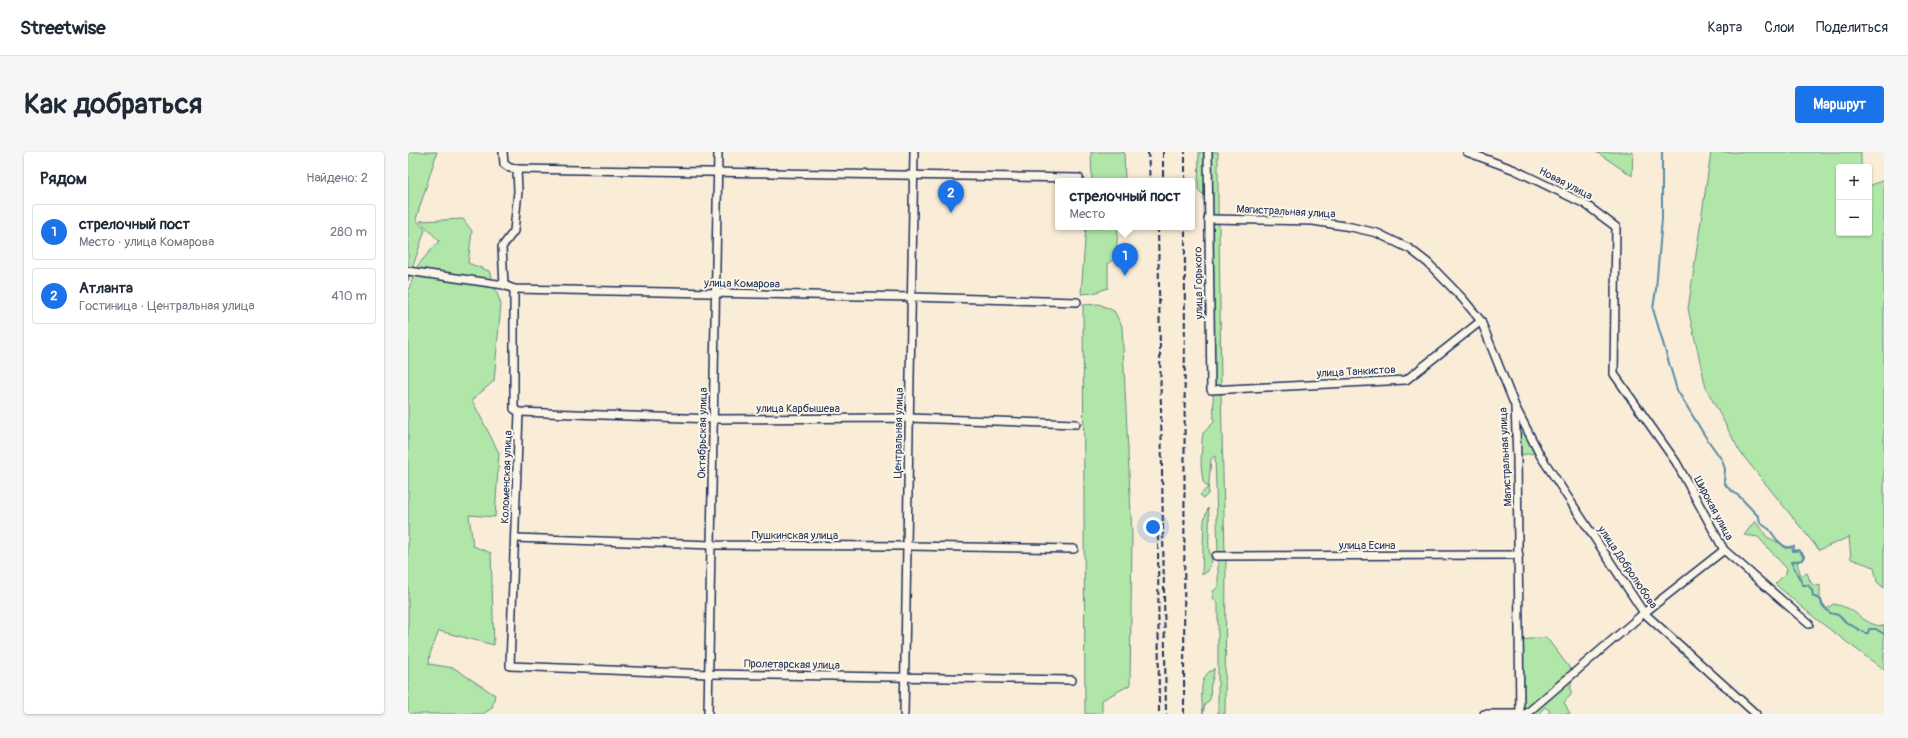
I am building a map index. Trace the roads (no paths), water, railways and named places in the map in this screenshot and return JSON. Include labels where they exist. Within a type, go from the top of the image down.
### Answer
[{"type":"street","points":[[503,152],[504,164],[510,168],[718,173],[914,174],[1079,178]]},
{"type":"street","name":"Октябрьская улица","points":[[708,714],[718,152]]},
{"type":"street","name":"Центральная улица","points":[[904,714],[914,152]]},
{"type":"street","name":"улица Горького","points":[[1208,152],[1211,390]]},
{"type":"street","name":"Новая улица","points":[[1467,152],[1515,170],[1585,204],[1616,227],[1615,314]]},
{"type":"street","points":[[504,285],[502,247],[514,231],[518,191],[517,168]]},
{"type":"street","name":"Магистральная улица","points":[[1208,219],[1313,221],[1377,233],[1410,249],[1428,263],[1463,299],[1481,321],[1515,406],[1523,714]]},
{"type":"street","name":"улица Комарова","points":[[408,271],[504,285],[514,289],[1077,302]]},
{"type":"street","name":"Коломенская улица","points":[[513,666],[510,666],[519,412],[514,409],[514,289]]},
{"type":"street","name":"Широкая улица","points":[[1523,714],[1644,612],[1724,550],[1676,462],[1614,374],[1615,314]]},
{"type":"street","name":"улица Танкистов","points":[[1211,390],[1406,380],[1481,321]]},
{"type":"street","name":"улица Добролюбова","points":[[1515,406],[1540,455],[1644,612],[1756,714]]},
{"type":"street","name":"улица Карбышева","points":[[519,412],[713,419],[909,418],[1076,424]]},
{"type":"street","name":"Пушкинская улица","points":[[515,538],[712,546],[908,546],[1074,549]]},
{"type":"street","points":[[1724,550],[1809,624]]},
{"type":"street","name":"улица Есина","points":[[1216,556],[1519,555]]},
{"type":"street","name":"Пролетарская улица","points":[[513,666],[709,674],[1072,680]]},
{"type":"street","points":[[1484,714],[1523,714]]},
{"type":"waterway","points":[[1662,152],[1662,219],[1653,309],[1677,390],[1705,436],[1722,460],[1725,469],[1724,482],[1727,487],[1740,497],[1759,517],[1760,523],[1769,529],[1777,540],[1786,548],[1794,546],[1793,551],[1799,550],[1804,556],[1802,560],[1791,562],[1803,585],[1808,585],[1812,590],[1813,596],[1821,600],[1822,605],[1830,613],[1838,615],[1847,623],[1865,633],[1868,633],[1869,629],[1876,629],[1884,634]]},
{"type":"railway","points":[[1148,152],[1150,178]]},
{"type":"railway","points":[[1163,152],[1163,178]]},
{"type":"railway","points":[[1185,152],[1185,178]]},
{"type":"railway","points":[[1158,230],[1166,714]]},
{"type":"railway","points":[[1184,714],[1185,230]]},
{"type":"railway","points":[[1158,535],[1159,714]]},
{"type":"place","name":"Атланта","points":[[951,213]]},
{"type":"place","name":"стрелочный пост","points":[[1125,276]]}]
